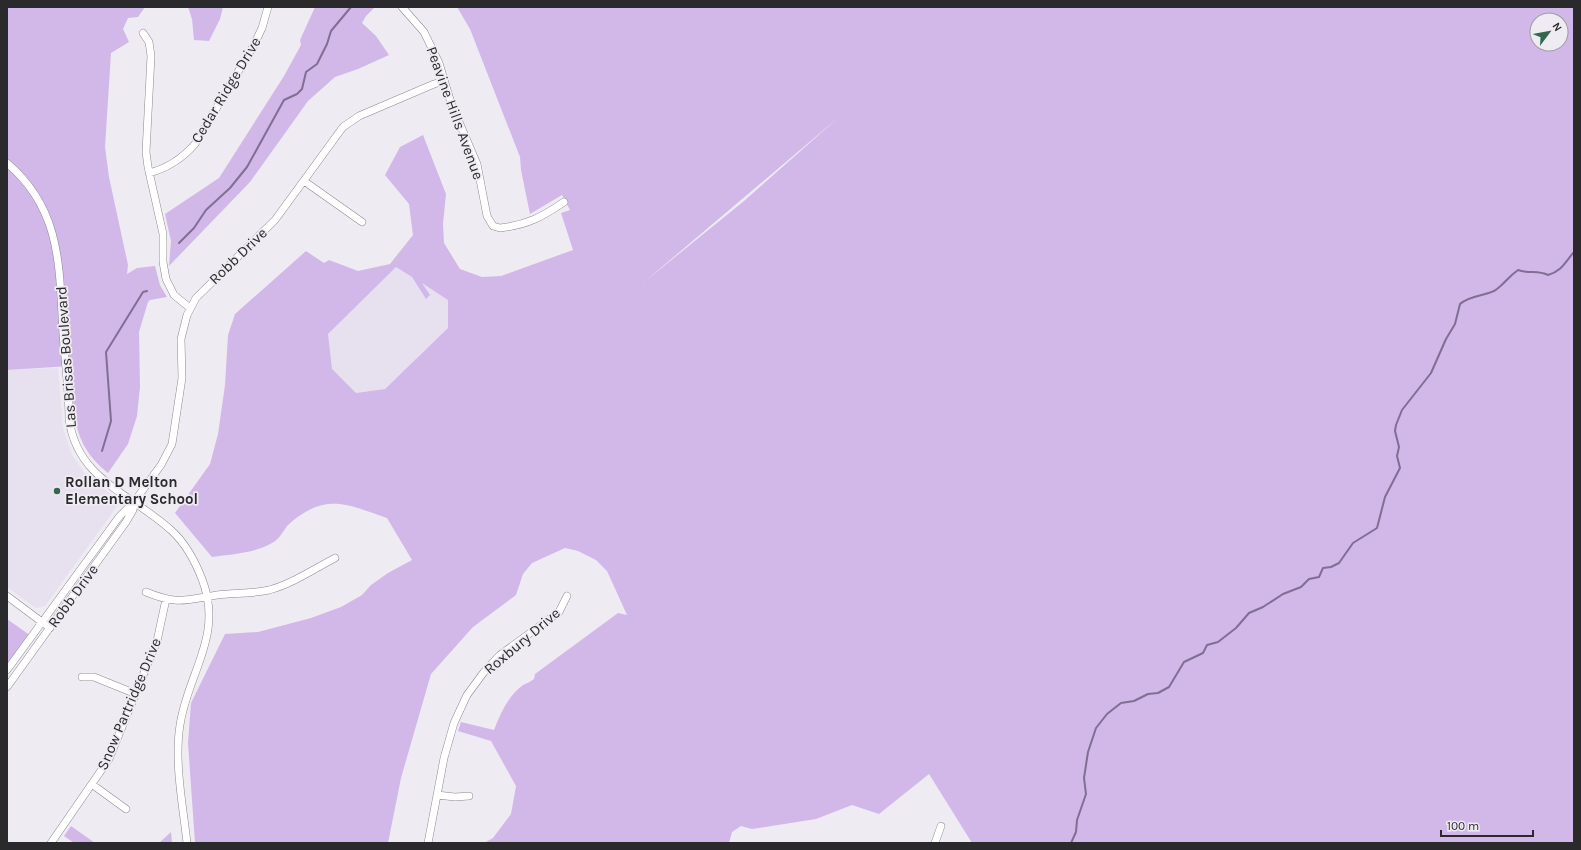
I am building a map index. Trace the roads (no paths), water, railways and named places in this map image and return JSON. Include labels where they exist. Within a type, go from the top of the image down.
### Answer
[{"type":"street","name":"Cedar Ridge Drive","points":[[149,173],[168,166],[184,155],[195,144],[254,45],[262,28],[268,7]]},
{"type":"street","name":"Peavine Hills Avenue","points":[[402,7],[428,38],[442,69],[451,103],[477,164],[487,216],[493,226],[505,228],[533,221],[564,202]]},
{"type":"street","points":[[143,32],[149,42],[151,56],[146,152],[149,173],[163,234],[164,274],[174,295],[190,308]]},
{"type":"street","name":"Robb Drive","points":[[7,670],[41,621],[119,516],[134,502],[161,465],[172,444],[183,370],[181,339],[190,308],[207,286],[275,220],[339,132],[352,120],[444,81]]},
{"type":"street","name":"Las Brisas Boulevard","points":[[7,162],[22,176],[35,193],[48,217],[56,245],[69,419],[73,439],[79,452],[92,470],[103,481],[163,524],[182,542],[197,567],[207,597],[209,612],[207,640],[183,711],[179,741],[187,843]]},
{"type":"street","points":[[304,181],[362,222]]},
{"type":"street","name":"Robb Drive","points":[[7,687],[126,522],[133,510],[134,502]]},
{"type":"street","points":[[146,592],[166,599],[188,601],[207,597],[245,594],[277,588],[335,558]]},
{"type":"street","points":[[7,596],[50,628]]},
{"type":"street","name":"Roxbury Drive","points":[[428,843],[441,770],[450,733],[467,695],[484,672],[500,655],[559,612],[567,596]]},
{"type":"street","name":"Snow Partridge Drive","points":[[51,843],[93,785],[109,759],[157,641],[166,599]]},
{"type":"street","points":[[82,677],[94,677],[136,694]]},
{"type":"street","points":[[93,785],[126,809]]},
{"type":"street","points":[[437,795],[455,797],[469,796]]},
{"type":"street","points":[[935,843],[941,826]]},
{"type":"waterway","points":[[179,243],[194,228],[206,210],[230,188],[247,167],[284,100],[297,94],[302,89],[306,72],[317,64],[327,44],[331,31],[351,7]]},
{"type":"waterway","points":[[1071,843],[1076,832],[1077,820],[1086,794],[1084,778],[1088,752],[1096,728],[1107,714],[1121,703],[1134,701],[1148,694],[1158,693],[1169,687],[1184,662],[1203,653],[1207,645],[1218,642],[1236,628],[1249,613],[1263,607],[1283,594],[1301,587],[1309,579],[1319,577],[1323,568],[1331,567],[1339,563],[1353,543],[1377,528],[1385,497],[1400,468],[1397,456],[1399,447],[1395,431],[1396,425],[1402,410],[1431,373],[1446,339],[1455,324],[1460,304],[1469,298],[1494,291],[1518,270],[1548,275],[1553,273],[1563,266],[1574,252]]},
{"type":"waterway","points":[[102,451],[111,421],[106,352],[143,292],[147,291]]},
{"type":"place","name":"Rollan D Melton Elementary School","points":[[57,491]]}]
